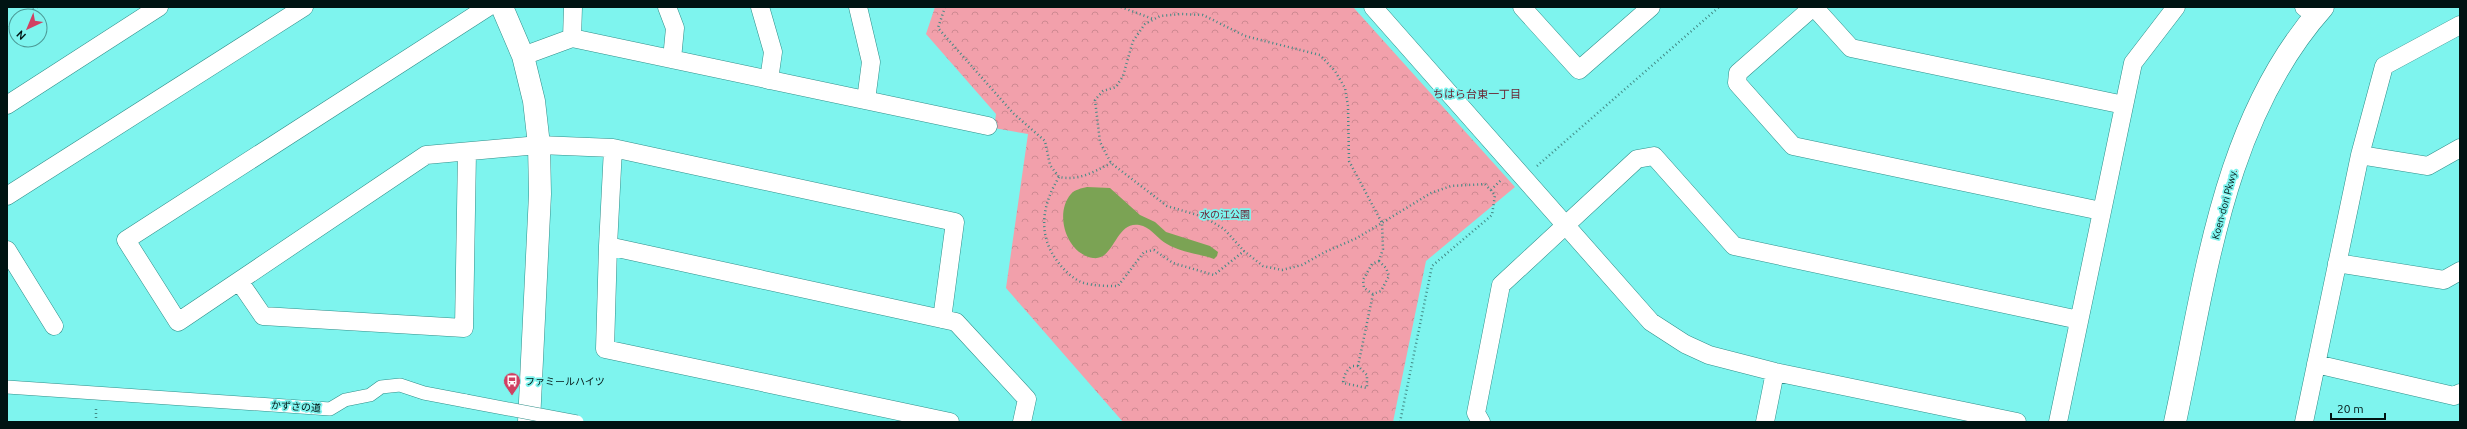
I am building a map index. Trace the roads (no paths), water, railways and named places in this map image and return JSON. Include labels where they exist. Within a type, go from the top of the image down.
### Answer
[{"type":"street","points":[[7,105],[159,7]]},
{"type":"street","points":[[7,196],[304,7]]},
{"type":"street","points":[[488,7],[126,240],[178,322],[426,155],[539,145],[613,148],[956,222],[942,319]]},
{"type":"street","points":[[502,7],[523,56],[534,101],[539,145],[540,194],[528,422]]},
{"type":"street","points":[[572,38],[573,7]]},
{"type":"street","points":[[667,7],[675,28],[672,59]]},
{"type":"street","points":[[760,7],[773,52],[769,80]]},
{"type":"street","points":[[858,7],[871,62],[866,100]]},
{"type":"street","points":[[1373,7],[1651,322],[1685,344],[1710,355],[1775,372],[2017,422]]},
{"type":"street","points":[[1527,9],[1579,70],[1651,7]]},
{"type":"street","points":[[2101,211],[1793,146],[1737,83],[1738,73],[1814,7],[1850,48],[2124,105]]},
{"type":"street","points":[[2058,422],[2133,63],[2176,7]]},
{"type":"street","name":"Koen-dori Pkwy.","points":[[2175,422],[2220,215],[2230,177],[2243,140],[2267,90],[2314,10]]},
{"type":"street","points":[[2304,422],[2360,155],[2384,66],[2460,25]]},
{"type":"street","points":[[523,56],[572,38],[988,126]]},
{"type":"street","points":[[613,148],[605,349],[950,422]]},
{"type":"street","points":[[2360,155],[2428,166],[2460,148]]},
{"type":"street","points":[[239,281],[263,316],[464,328],[467,152]]},
{"type":"street","points":[[1479,422],[1476,413],[1501,285],[1637,159],[1654,156],[1734,246],[2079,320]]},
{"type":"street","points":[[608,246],[956,322],[1027,398],[1022,422]]},
{"type":"street","points":[[7,250],[54,326]]},
{"type":"street","points":[[2337,263],[2444,280],[2460,271]]},
{"type":"street","points":[[2316,364],[2454,396],[2460,392]]},
{"type":"street","points":[[1765,422],[1775,372]]},
{"type":"street","name":"かずさの道","points":[[7,387],[330,409],[345,400],[370,395],[382,387],[400,385],[424,393],[577,422]]},
{"type":"place","name":"ファミールハイツ","points":[[512,396]]},
{"type":"district","name":"ちはら台東一丁目","points":[[1477,94]]},
{"type":"park label","name":"水の江公園","points":[[1225,214]]}]
